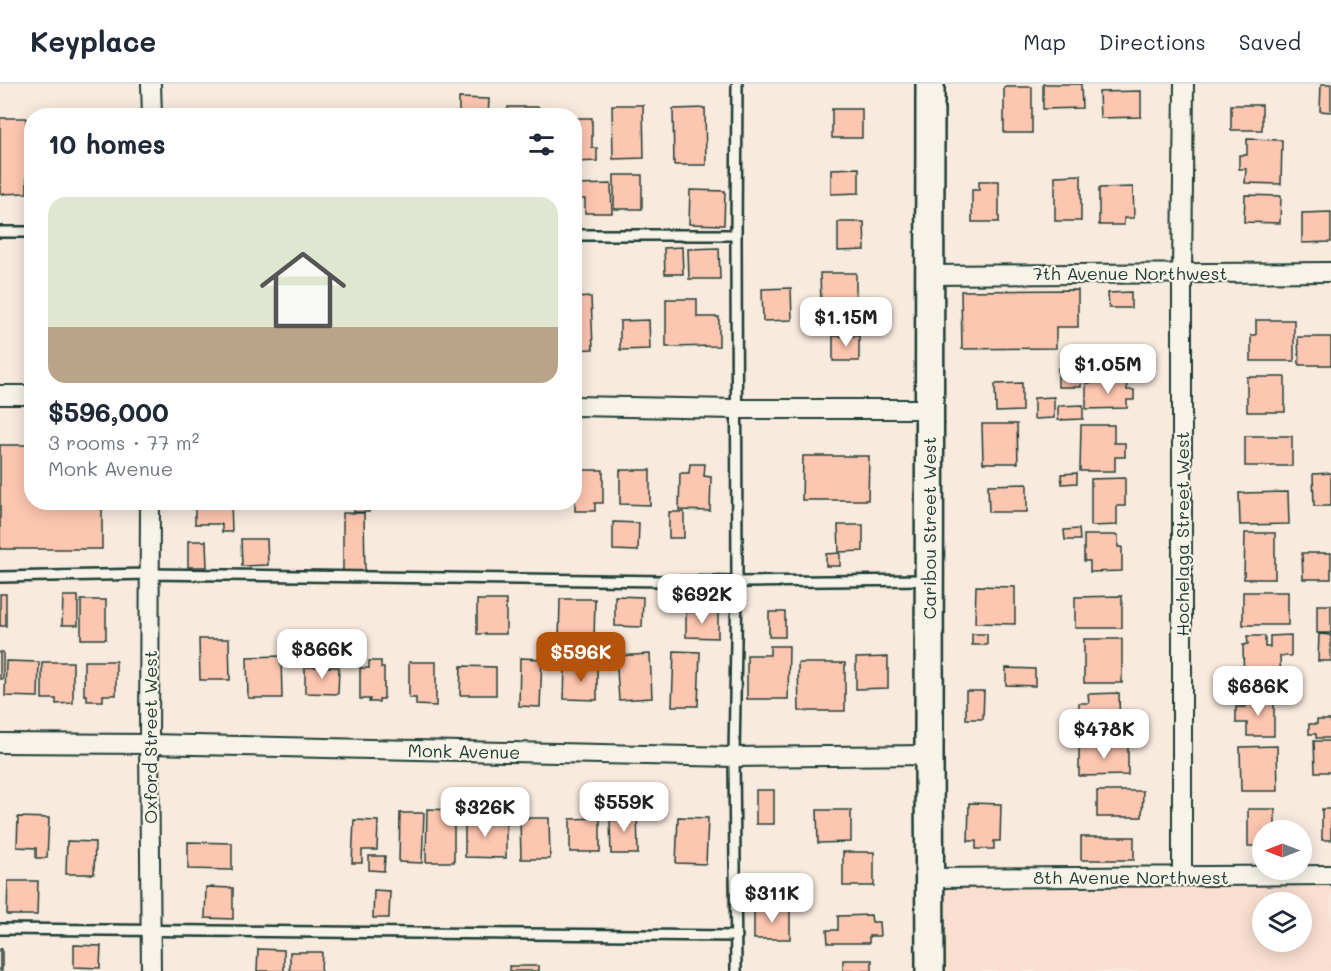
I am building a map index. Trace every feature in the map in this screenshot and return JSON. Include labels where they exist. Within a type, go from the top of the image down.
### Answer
[{"type":"street","points":[[152,84],[152,108]]},
{"type":"street","name":"Caribou Street West","points":[[930,84],[930,971]]},
{"type":"street","name":"Hochelaga Street West","points":[[1182,876],[1184,84]]},
{"type":"street","name":"7th Avenue Northwest","points":[[929,275],[1331,272]]},
{"type":"street","points":[[0,395],[24,395]]},
{"type":"street","points":[[582,406],[736,410],[929,409]]},
{"type":"street","name":"Oxford Street West","points":[[150,510],[151,971]]},
{"type":"street","name":"Monk Avenue","points":[[0,743],[734,756],[929,754]]},
{"type":"street","name":"8th Avenue Northwest","points":[[930,878],[1331,875]]},
{"type":"lane","points":[[736,971],[734,756],[737,582],[737,84]]},
{"type":"lane","points":[[0,232],[24,232]]},
{"type":"lane","points":[[582,235],[736,236]]},
{"type":"lane","points":[[0,577],[150,574],[737,582],[929,580]]},
{"type":"lane","points":[[0,930],[737,936]]},
{"type":"shaded area","points":[[1312,875],[1331,875],[1331,971],[931,971],[930,878],[1252,876],[1252,880],[1312,880]]},
{"type":"building","points":[[1043,84],[1081,84],[1082,108],[1043,109]]},
{"type":"building","points":[[1321,84],[1331,84],[1331,112],[1320,111]]},
{"type":"building","points":[[1004,87],[1032,87],[1032,133],[1004,133]]},
{"type":"building","points":[[1141,91],[1141,117],[1100,118],[1099,92]]},
{"type":"building","points":[[459,98],[489,99],[488,108],[459,108]]},
{"type":"building","points":[[612,105],[643,105],[644,158],[613,159]]},
{"type":"building","points":[[1231,105],[1262,105],[1262,130],[1231,130]]},
{"type":"building","points":[[508,107],[539,107],[539,108]]},
{"type":"building","points":[[705,108],[706,165],[674,165],[673,109]]},
{"type":"building","points":[[832,109],[862,109],[862,138],[832,138]]},
{"type":"building","points":[[0,118],[24,118],[24,193],[0,194]]},
{"type":"building","points":[[582,118],[592,118],[592,148],[597,148],[597,161],[582,162]]},
{"type":"building","points":[[1247,139],[1282,140],[1281,184],[1245,183],[1246,169],[1239,169],[1239,155],[1247,155]]},
{"type":"building","points":[[859,168],[859,193],[831,194],[831,169]]},
{"type":"building","points":[[614,175],[642,175],[642,209],[614,209]]},
{"type":"building","points":[[1081,175],[1081,221],[1055,221],[1055,176]]},
{"type":"building","points":[[979,181],[999,181],[999,222],[972,222],[972,190],[979,190]]},
{"type":"building","points":[[611,184],[612,213],[585,213],[582,185]]},
{"type":"building","points":[[1133,187],[1134,218],[1124,218],[1124,225],[1099,225],[1099,188]]},
{"type":"building","points":[[690,190],[725,191],[724,225],[689,224]]},
{"type":"building","points":[[1245,195],[1281,196],[1280,223],[1244,222]]},
{"type":"building","points":[[1331,212],[1331,242],[1302,243],[1302,213]]},
{"type":"building","points":[[838,222],[864,222],[865,250],[838,251]]},
{"type":"building","points":[[682,247],[683,274],[665,274],[664,248]]},
{"type":"building","points":[[719,248],[720,279],[689,279],[688,249]]},
{"type":"building","points":[[820,273],[856,273],[856,304],[821,304]]},
{"type":"building","points":[[791,288],[792,320],[763,321],[762,289]]},
{"type":"building","points":[[1078,290],[1078,327],[1056,327],[1056,348],[962,349],[961,291]]},
{"type":"building","points":[[1131,292],[1131,308],[1109,308],[1108,293]]},
{"type":"building","points":[[591,297],[593,349],[582,350],[582,298]]},
{"type":"building","points":[[666,299],[697,299],[697,317],[719,317],[719,346],[666,347]]},
{"type":"building","points":[[649,320],[650,349],[620,350],[620,321]]},
{"type":"building","points":[[1256,320],[1294,320],[1294,361],[1251,361],[1251,335],[1256,335]]},
{"type":"building","points":[[833,336],[859,336],[859,361],[833,361]]},
{"type":"building","points":[[1298,337],[1331,337],[1331,365],[1299,365]]},
{"type":"building","points":[[1058,368],[1081,368],[1081,387],[1058,387]]},
{"type":"building","points":[[1247,377],[1285,377],[1285,412],[1247,412]]},
{"type":"building","points":[[1127,382],[1127,390],[1134,390],[1134,400],[1127,400],[1127,408],[1086,409],[1086,383]]},
{"type":"building","points":[[1022,383],[1022,411],[996,412],[995,384]]},
{"type":"building","points":[[1054,397],[1054,418],[1034,419],[1034,398]]},
{"type":"building","points":[[1083,405],[1083,419],[1058,420],[1058,406]]},
{"type":"building","points":[[982,424],[1017,424],[1018,463],[983,463]]},
{"type":"building","points":[[1081,425],[1114,425],[1114,443],[1125,443],[1125,457],[1115,457],[1115,471],[1080,471]]},
{"type":"building","points":[[1245,436],[1292,436],[1292,466],[1245,466]]},
{"type":"building","points":[[0,445],[24,445],[24,510],[102,510],[102,549],[0,549]]},
{"type":"building","points":[[803,456],[869,456],[868,500],[802,500]]},
{"type":"building","points":[[690,464],[705,464],[704,476],[711,477],[710,511],[679,510],[680,473],[689,473]]},
{"type":"building","points":[[582,470],[603,470],[603,503],[595,503],[595,511],[575,511],[582,510]]},
{"type":"building","points":[[620,470],[650,470],[650,505],[620,504]]},
{"type":"building","points":[[1077,473],[1077,483],[1062,484],[1061,474]]},
{"type":"building","points":[[1331,473],[1331,506],[1314,506],[1313,474]]},
{"type":"building","points":[[1125,478],[1125,506],[1117,506],[1117,525],[1091,526],[1091,479]]},
{"type":"building","points":[[1027,484],[1027,512],[989,512],[988,485]]},
{"type":"building","points":[[1288,492],[1289,524],[1240,525],[1239,493]]},
{"type":"building","points":[[195,510],[231,510],[232,532],[222,532],[222,524],[195,524]]},
{"type":"building","points":[[354,510],[369,510],[369,512],[354,512]]},
{"type":"building","points":[[669,512],[684,512],[684,538],[669,538]]},
{"type":"building","points":[[343,513],[364,513],[365,571],[343,571]]},
{"type":"building","points":[[613,522],[639,523],[638,551],[613,550]]},
{"type":"building","points":[[838,525],[863,525],[863,551],[839,552]]},
{"type":"building","points":[[1079,529],[1080,540],[1065,540],[1064,530]]},
{"type":"building","points":[[1245,533],[1275,533],[1275,579],[1244,579]]},
{"type":"building","points":[[1084,535],[1118,535],[1118,547],[1122,547],[1122,571],[1090,572],[1090,561],[1084,561]]},
{"type":"building","points":[[241,539],[267,539],[268,565],[242,566]]},
{"type":"building","points":[[188,541],[206,541],[207,567],[188,567]]},
{"type":"building","points":[[840,553],[840,566],[826,566],[826,554]]},
{"type":"building","points":[[1302,553],[1331,553],[1331,579],[1303,579]]},
{"type":"building","points":[[976,586],[1015,587],[1015,624],[975,623]]},
{"type":"building","points":[[1243,592],[1288,592],[1288,625],[1243,625]]},
{"type":"building","points":[[0,594],[6,594],[6,626],[0,626]]},
{"type":"building","points":[[63,596],[78,596],[78,625],[62,625]]},
{"type":"building","points":[[615,596],[643,597],[642,627],[615,626]]},
{"type":"building","points":[[1122,596],[1122,628],[1075,628],[1075,597]]},
{"type":"building","points":[[560,599],[595,599],[594,642],[559,642]]},
{"type":"building","points":[[81,600],[106,600],[106,639],[81,639]]},
{"type":"building","points":[[477,600],[506,600],[506,634],[477,634]]},
{"type":"building","points":[[1317,605],[1331,605],[1331,633],[1317,633]]},
{"type":"building","points":[[686,612],[718,613],[718,638],[686,637]]},
{"type":"building","points":[[769,612],[785,612],[785,637],[769,637]]},
{"type":"building","points":[[972,634],[987,634],[987,645],[972,645]]},
{"type":"building","points":[[1319,634],[1331,635],[1331,661],[1318,661]]},
{"type":"building","points":[[1291,635],[1291,656],[1280,656],[1281,688],[1244,688],[1243,645],[1248,644],[1247,636],[1265,636],[1265,647],[1270,647],[1270,636]]},
{"type":"building","points":[[199,639],[229,639],[230,680],[200,680]]},
{"type":"building","points":[[1084,639],[1122,639],[1122,683],[1084,683]]},
{"type":"building","points":[[770,646],[789,646],[788,699],[747,699],[747,655],[770,655]]},
{"type":"building","points":[[674,651],[700,652],[698,706],[672,706]]},
{"type":"building","points":[[0,652],[3,652],[3,679],[0,679]]},
{"type":"building","points":[[650,654],[652,698],[619,700],[616,656]]},
{"type":"building","points":[[281,656],[282,698],[248,698],[247,657]]},
{"type":"building","points":[[888,657],[888,688],[856,689],[856,658]]},
{"type":"building","points":[[520,658],[542,659],[540,707],[519,706]]},
{"type":"building","points":[[6,661],[39,662],[38,697],[5,696]]},
{"type":"building","points":[[84,661],[116,661],[116,695],[103,695],[103,701],[87,701],[87,695],[84,695]]},
{"type":"building","points":[[369,661],[381,661],[381,668],[384,668],[384,699],[379,699],[379,702],[360,699],[360,668],[369,668]]},
{"type":"building","points":[[42,662],[73,662],[73,703],[56,704],[56,699],[42,699]]},
{"type":"building","points":[[409,662],[436,662],[436,706],[416,705],[416,698],[409,698]]},
{"type":"building","points":[[798,663],[845,663],[845,711],[799,711]]},
{"type":"building","points":[[461,666],[496,667],[496,695],[460,695]]},
{"type":"building","points":[[565,666],[597,667],[597,700],[564,699]]},
{"type":"building","points":[[305,667],[339,667],[338,694],[305,693]]},
{"type":"building","points":[[1006,668],[1035,669],[1035,686],[1006,685]]},
{"type":"building","points":[[966,691],[984,691],[983,719],[966,719]]},
{"type":"building","points":[[1119,693],[1120,739],[1090,740],[1089,717],[1079,718],[1079,703],[1089,703],[1088,694]]},
{"type":"building","points":[[1246,700],[1274,700],[1274,736],[1247,736],[1247,723],[1236,723],[1236,707],[1246,707]]},
{"type":"building","points":[[1317,720],[1331,720],[1331,738],[1316,738],[1316,734],[1309,734],[1309,724],[1317,724]]},
{"type":"building","points":[[1314,741],[1331,741],[1331,772],[1315,772]]},
{"type":"building","points":[[1128,744],[1128,775],[1079,776],[1079,745]]},
{"type":"building","points":[[1277,746],[1278,791],[1241,791],[1240,747]]},
{"type":"building","points":[[756,790],[774,790],[774,824],[756,824]]},
{"type":"building","points":[[1097,791],[1143,791],[1142,817],[1097,817]]},
{"type":"building","points":[[969,803],[1001,804],[1000,841],[994,841],[994,849],[976,849],[976,841],[968,841]]},
{"type":"building","points":[[427,809],[454,810],[454,862],[426,862]]},
{"type":"building","points":[[1248,809],[1275,809],[1275,820],[1252,820],[1252,846],[1248,846]]},
{"type":"building","points":[[1322,809],[1331,809],[1331,840],[1322,840]]},
{"type":"building","points":[[615,810],[637,810],[638,854],[611,854],[610,820],[615,820]]},
{"type":"building","points":[[817,810],[851,810],[851,842],[818,843]]},
{"type":"building","points":[[400,813],[424,813],[422,863],[399,862]]},
{"type":"building","points":[[18,817],[49,818],[47,858],[36,858],[36,848],[17,847]]},
{"type":"building","points":[[465,817],[506,818],[506,858],[465,857]]},
{"type":"building","points":[[678,817],[708,818],[706,864],[676,863]]},
{"type":"building","points":[[520,818],[549,818],[550,859],[521,859]]},
{"type":"building","points":[[600,818],[600,852],[570,852],[570,819]]},
{"type":"building","points":[[354,820],[378,821],[377,850],[362,850],[362,863],[352,863]]},
{"type":"building","points":[[1081,837],[1134,837],[1134,860],[1081,860]]},
{"type":"building","points":[[67,841],[95,842],[94,874],[66,874]]},
{"type":"building","points":[[188,842],[232,843],[232,870],[188,869]]},
{"type":"building","points":[[843,852],[874,852],[874,886],[843,886]]},
{"type":"building","points":[[369,856],[385,856],[384,871],[369,870]]},
{"type":"building","points":[[8,881],[38,881],[37,915],[7,915]]},
{"type":"building","points":[[206,887],[233,888],[233,919],[205,918]]},
{"type":"building","points":[[374,890],[390,891],[389,918],[373,918]]},
{"type":"building","points":[[754,908],[790,908],[790,939],[754,939]]},
{"type":"building","points":[[871,915],[872,922],[879,922],[880,936],[869,936],[869,943],[828,943],[827,930],[838,930],[838,916]]},
{"type":"building","points":[[74,945],[101,946],[100,968],[74,967]]},
{"type":"building","points":[[0,949],[2,949],[2,971],[0,971]]},
{"type":"building","points":[[258,949],[284,950],[284,971],[257,971]]},
{"type":"building","points":[[290,952],[322,952],[321,971],[290,971]]},
{"type":"building","points":[[843,960],[872,960],[872,971],[843,971]]},
{"type":"building","points":[[509,966],[539,966],[539,971],[510,971]]}]
